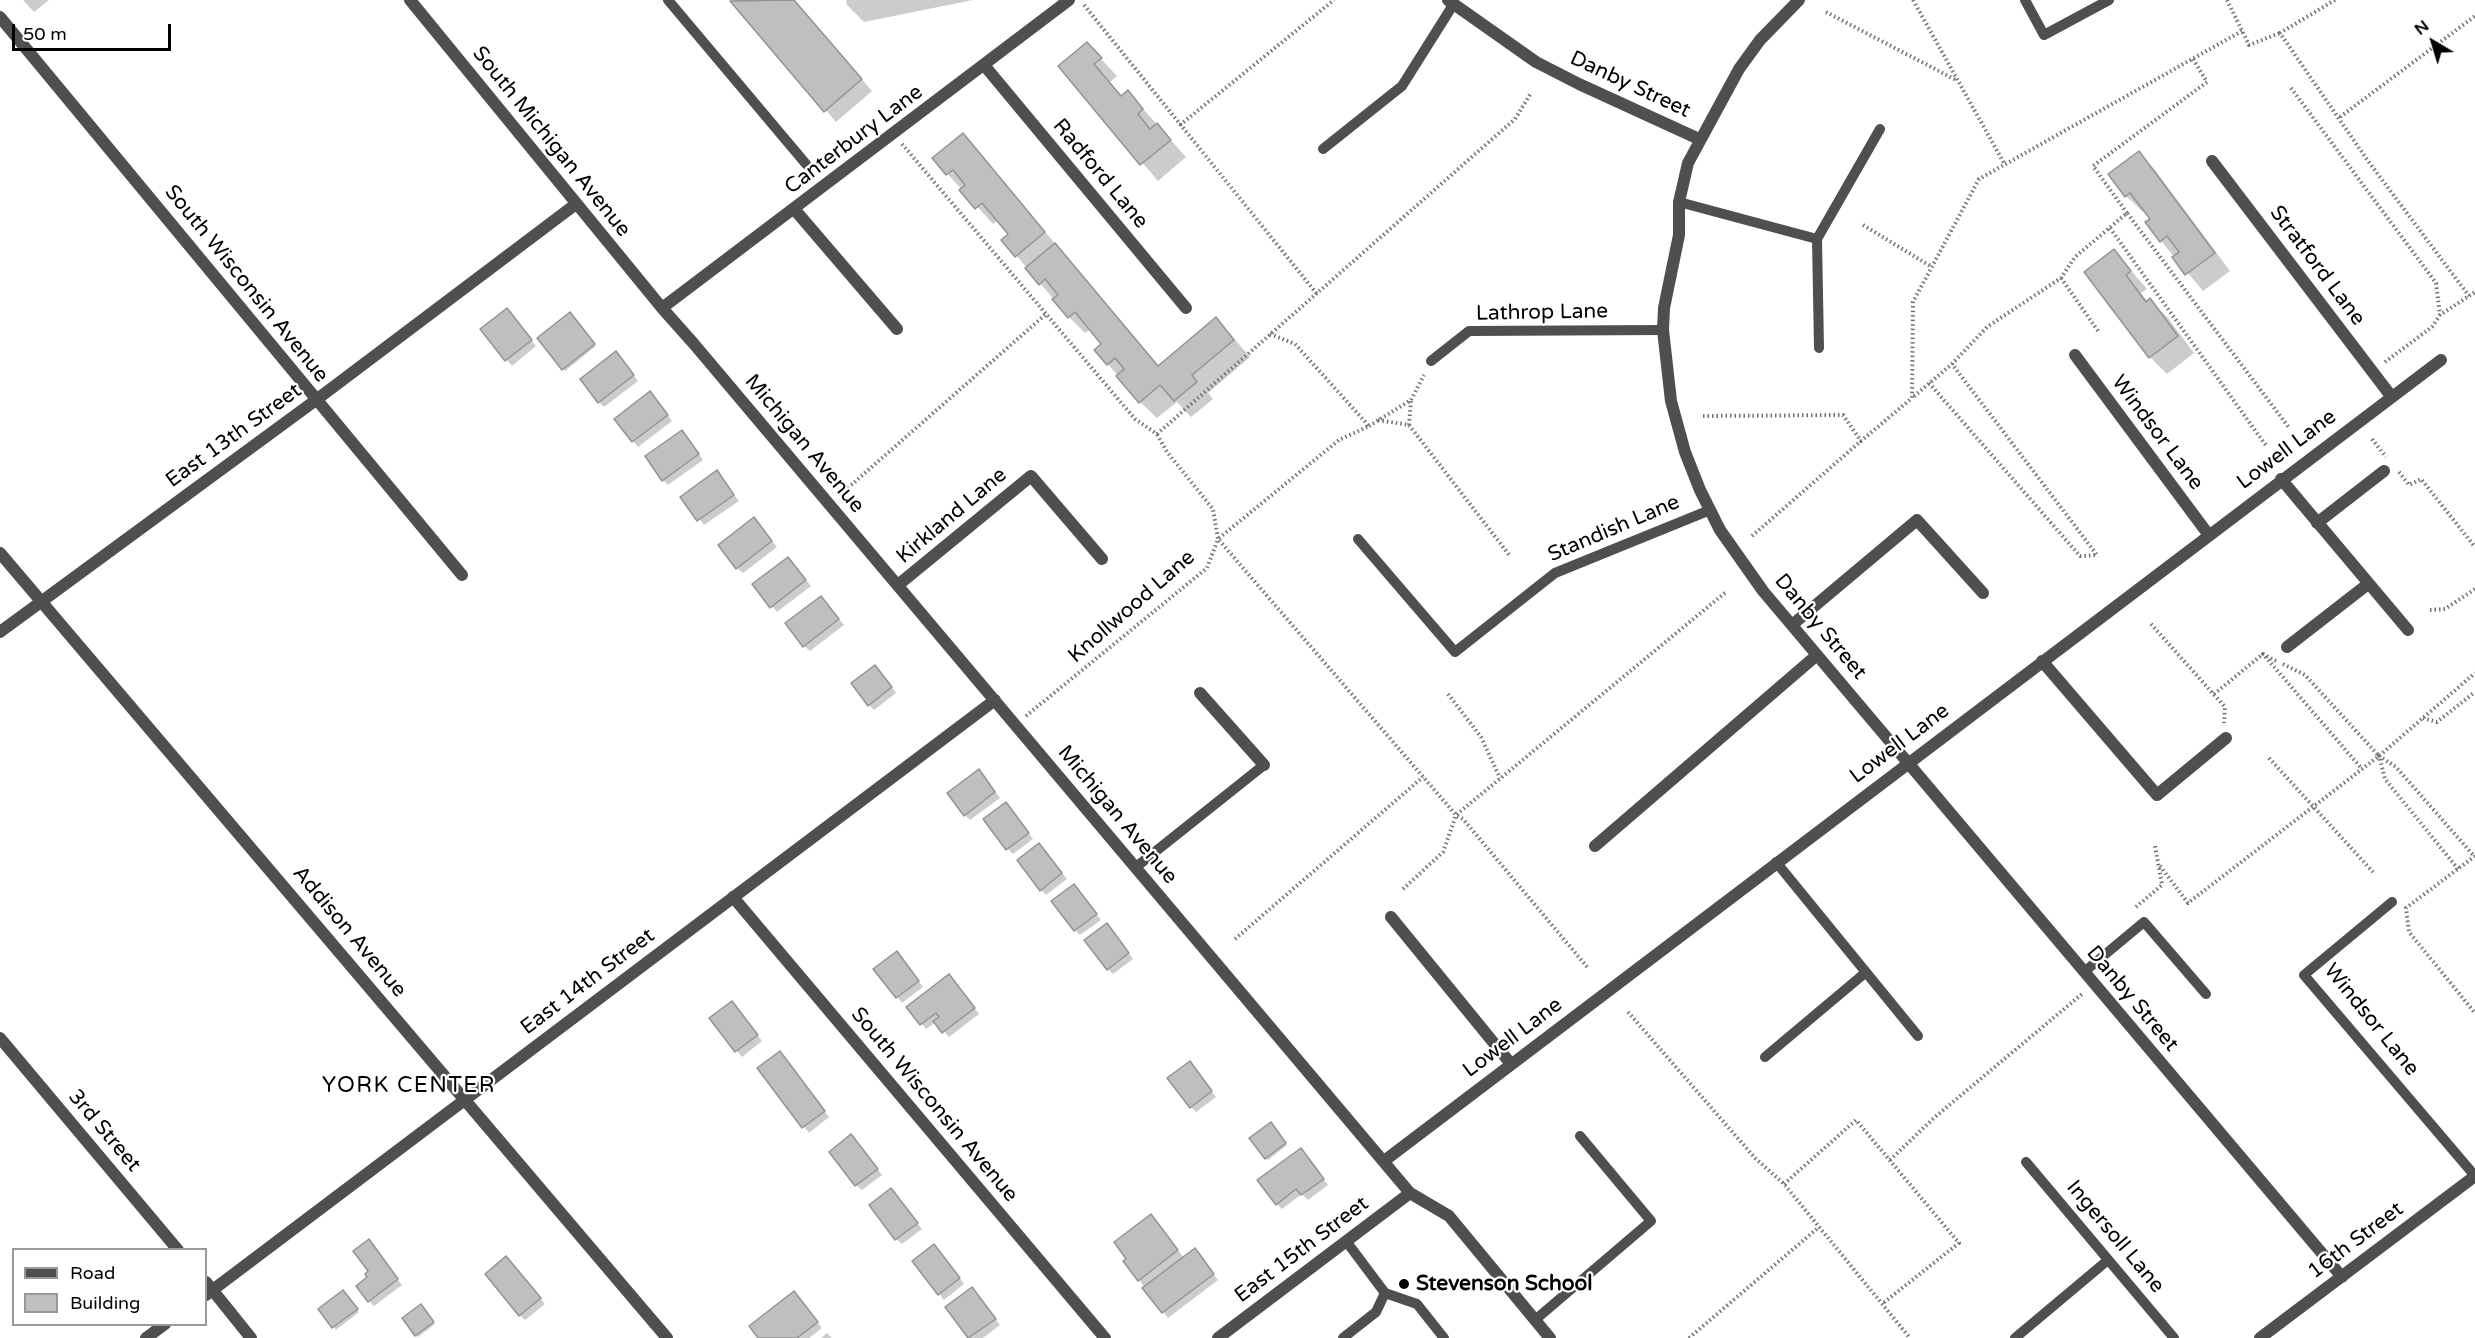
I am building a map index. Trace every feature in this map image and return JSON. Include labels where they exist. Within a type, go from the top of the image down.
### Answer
[{"type":"street","name":"South Michigan Avenue","points":[[410,0],[662,308]]},
{"type":"street","name":"Canterbury Lane","points":[[662,308],[795,210],[1069,0]]},
{"type":"street","points":[[1699,139],[1746,59],[1760,40],[1799,0]]},
{"type":"street","name":"Danby Street","points":[[1450,2],[1536,62],[1699,139],[1688,164],[1679,202],[1679,235],[1664,308],[1663,330],[1671,401],[1685,452],[1710,510],[1739,559],[1792,625],[2342,1277]]},
{"type":"street","name":"South Wisconsin Avenue","points":[[0,17],[462,575]]},
{"type":"street","name":"Radford Lane","points":[[984,65],[1186,308]]},
{"type":"street","name":"Stratford Lane","points":[[2212,161],[2391,396]]},
{"type":"street","name":"East 13th Street","points":[[0,632],[316,400],[576,204]]},
{"type":"street","points":[[795,210],[897,329]]},
{"type":"street","name":"Michigan Avenue","points":[[662,308],[1410,1193],[1449,1216],[1550,1338]]},
{"type":"street","name":"Windsor Lane","points":[[2075,355],[2208,534]]},
{"type":"street","name":"Lowell Lane","points":[[1384,1161],[2208,534],[2441,360]]},
{"type":"street","points":[[2317,523],[2384,471]]},
{"type":"street","name":"Kirkland Lane","points":[[898,585],[1030,476],[1102,559]]},
{"type":"street","points":[[2281,479],[2408,630]]},
{"type":"street","points":[[1792,625],[1917,520],[1983,593]]},
{"type":"street","name":"Addison Avenue","points":[[0,553],[667,1338]]},
{"type":"street","points":[[2287,647],[2368,584]]},
{"type":"street","points":[[1595,846],[1817,655]]},
{"type":"street","points":[[2042,661],[2157,795],[2222,734]]},
{"type":"street","points":[[1200,693],[1264,765]]},
{"type":"street","name":"East 14th Street","points":[[208,1289],[466,1099],[994,700]]},
{"type":"street","name":"South Wisconsin Avenue","points":[[733,897],[1105,1338]]},
{"type":"street","points":[[1391,917],[1511,1064]]},
{"type":"street","name":"3rd Street","points":[[0,1038],[176,1248]]},
{"type":"street","name":"16th Street","points":[[2260,1338],[2475,1176]]},
{"type":"street","name":"East 15th Street","points":[[1218,1338],[1410,1193]]},
{"type":"street","points":[[208,1289],[251,1338]]},
{"type":"street","points":[[146,1338],[162,1326]]},
{"type":"lane","points":[[668,0],[806,164]]},
{"type":"lane","points":[[2025,0],[2044,36],[2109,0]]},
{"type":"lane","points":[[1323,149],[1402,86],[1450,2]]},
{"type":"lane","points":[[1819,348],[1817,239],[1880,129]]},
{"type":"lane","points":[[1679,202],[1817,239]]},
{"type":"lane","name":"Lathrop Lane","points":[[1431,361],[1469,331],[1663,330]]},
{"type":"lane","name":"Standish Lane","points":[[1358,539],[1455,652],[1555,573],[1710,510]]},
{"type":"lane","points":[[1136,867],[1264,765]]},
{"type":"lane","points":[[1776,862],[1918,1036]]},
{"type":"lane","name":"Windsor Lane","points":[[2392,902],[2304,975],[2475,1176]]},
{"type":"lane","points":[[2084,972],[2144,922],[2206,994]]},
{"type":"lane","points":[[1765,1057],[1865,973]]},
{"type":"lane","points":[[1535,1320],[1651,1221],[1580,1136]]},
{"type":"lane","name":"Ingersoll Lane","points":[[2026,1162],[2174,1338]]},
{"type":"lane","points":[[1347,1241],[1385,1293],[1417,1304],[1444,1338]]},
{"type":"lane","points":[[2015,1338],[2108,1260]]},
{"type":"lane","points":[[1343,1338],[1376,1312],[1385,1293]]},
{"type":"path","points":[[1180,125],[1334,0]]},
{"type":"path","points":[[1912,0],[2005,165]]},
{"type":"path","points":[[2226,0],[2249,45],[2280,33],[2335,0]]},
{"type":"path","points":[[1084,5],[1317,294]]},
{"type":"path","points":[[1827,12],[1958,81]]},
{"type":"path","points":[[2340,117],[2475,16]]},
{"type":"path","points":[[1912,399],[1913,302],[1979,179],[2242,31]]},
{"type":"path","points":[[2280,33],[2368,160],[2469,296]]},
{"type":"path","points":[[2193,59],[2207,82],[2093,166],[2290,429]]},
{"type":"path","points":[[2291,88],[2436,283],[2440,315]]},
{"type":"path","points":[[894,134],[1135,419],[1157,434],[1515,119],[1531,93]]},
{"type":"path","points":[[1752,536],[1952,364],[1987,327],[2061,278],[2075,257],[2127,213]]},
{"type":"path","points":[[1863,225],[1932,267]]},
{"type":"path","points":[[2110,228],[2267,447]]},
{"type":"path","points":[[2061,278],[2098,331]]},
{"type":"path","points":[[2372,371],[2432,327],[2440,315],[2475,291]]},
{"type":"path","points":[[840,495],[1046,314]]},
{"type":"path","points":[[1270,334],[1295,344],[1369,426]]},
{"type":"path","points":[[1929,383],[2080,556],[2097,555],[1952,364]]},
{"type":"path","points":[[1424,375],[1411,400],[1409,424],[1510,556]]},
{"type":"path","points":[[1411,400],[1369,426],[1340,440],[1218,539],[1456,815],[1463,819],[1588,968]]},
{"type":"path","points":[[1703,416],[1843,415],[1861,441]]},
{"type":"path","points":[[1378,420],[1409,424]]},
{"type":"path","name":"Knollwood Lane","points":[[1015,724],[1207,568],[1218,539],[1213,509],[1167,452],[1157,434]]},
{"type":"path","points":[[2372,439],[2409,485],[2421,478],[2475,547]]},
{"type":"path","points":[[2430,610],[2445,609],[2475,589]]},
{"type":"path","points":[[1403,889],[1443,852],[1456,815],[1726,591]]},
{"type":"path","points":[[2151,624],[2225,707],[2226,722],[2222,734]]},
{"type":"path","points":[[2214,694],[2263,654]]},
{"type":"path","points":[[2263,654],[2305,675],[2379,756],[2396,767],[2475,856],[2406,908],[2409,932],[2475,1013]]},
{"type":"path","points":[[2263,654],[2362,769]]},
{"type":"path","points":[[2160,866],[2188,903],[2379,756],[2475,673]]},
{"type":"path","points":[[2423,718],[2437,722],[2475,692]]},
{"type":"path","points":[[1448,694],[1482,737],[1500,778]]},
{"type":"path","points":[[2379,756],[2385,779],[2458,869]]},
{"type":"path","points":[[2269,758],[2315,806],[2373,873]]},
{"type":"path","points":[[1235,939],[1423,777]]},
{"type":"path","points":[[2129,913],[2162,885],[2155,846]]},
{"type":"path","points":[[1890,1160],[1935,1117],[2093,984]]},
{"type":"path","points":[[1628,1012],[1755,1158],[1784,1184],[1910,1338]]},
{"type":"path","points":[[1784,1184],[1856,1120],[1959,1243],[1882,1304]]},
{"type":"path","points":[[1689,1338],[1819,1227]]},
{"type":"building","points":[[794,0],[862,79],[824,112],[730,1]]},
{"type":"building","points":[[1087,42],[1102,58],[1094,64],[1121,96],[1128,90],[1143,109],[1138,114],[1150,129],[1157,123],[1171,140],[1140,165],[1058,66]]},
{"type":"building","points":[[963,133],[1045,232],[1015,257],[1001,240],[1008,234],[982,203],[975,209],[959,190],[965,185],[953,170],[946,175],[932,158]]},
{"type":"building","points":[[2139,151],[2215,253],[2185,275],[2172,257],[2179,252],[2167,236],[2160,242],[2145,222],[2150,219],[2130,193],[2125,197],[2108,174]]},
{"type":"building","points":[[1055,243],[1158,366],[1216,317],[1234,340],[1192,375],[1197,382],[1174,401],[1160,385],[1139,403],[1116,376],[1124,369],[1115,358],[1107,365],[1094,350],[1101,344],[1075,312],[1068,318],[1052,299],[1058,295],[1045,279],[1039,285],[1025,268]]},
{"type":"building","points":[[2114,249],[2131,271],[2126,275],[2146,302],[2150,298],[2178,336],[2149,358],[2084,272]]},
{"type":"building","points":[[507,308],[532,340],[505,361],[480,329]]},
{"type":"building","points":[[570,312],[595,344],[562,370],[537,338]]},
{"type":"building","points":[[616,351],[634,375],[598,403],[580,379]]},
{"type":"building","points":[[650,391],[668,415],[632,442],[614,419]]},
{"type":"building","points":[[682,430],[699,454],[662,481],[645,456]]},
{"type":"building","points":[[717,470],[734,495],[697,521],[680,497]]},
{"type":"building","points":[[754,517],[772,541],[736,569],[718,545]]},
{"type":"building","points":[[788,557],[806,580],[770,608],[752,584]]},
{"type":"building","points":[[821,596],[839,619],[803,647],[785,623]]},
{"type":"building","points":[[875,665],[892,687],[868,706],[851,683]]},
{"type":"building","points":[[979,769],[995,792],[964,816],[947,793]]},
{"type":"building","points":[[1006,802],[1029,833],[1006,850],[983,819]]},
{"type":"building","points":[[1039,843],[1062,873],[1040,891],[1017,860]]},
{"type":"building","points":[[1074,884],[1097,914],[1074,931],[1051,901]]},
{"type":"building","points":[[1107,923],[1129,953],[1107,970],[1084,940]]},
{"type":"building","points":[[897,951],[919,981],[896,998],[873,969]]},
{"type":"building","points":[[949,974],[975,1008],[942,1033],[933,1021],[939,1017],[936,1013],[920,1025],[906,1007]]},
{"type":"building","points":[[732,1001],[758,1035],[735,1052],[709,1018]]},
{"type":"building","points":[[780,1051],[825,1111],[802,1128],[757,1068]]},
{"type":"building","points":[[1190,1061],[1212,1091],[1190,1108],[1167,1078]]},
{"type":"building","points":[[1271,1122],[1286,1143],[1265,1159],[1249,1138]]},
{"type":"building","points":[[851,1134],[878,1169],[855,1186],[829,1152]]},
{"type":"building","points":[[1301,1148],[1324,1179],[1301,1195],[1296,1189],[1276,1205],[1257,1180]]},
{"type":"building","points":[[891,1188],[918,1223],[895,1240],[869,1205]]},
{"type":"building","points":[[1151,1214],[1178,1250],[1138,1281],[1123,1261],[1126,1259],[1114,1242]]},
{"type":"building","points":[[369,1239],[398,1279],[368,1302],[356,1286],[367,1277],[365,1274],[368,1271],[353,1251]]},
{"type":"building","points":[[934,1244],[960,1278],[938,1295],[912,1261]]},
{"type":"building","points":[[1195,1248],[1214,1274],[1162,1313],[1142,1288]]},
{"type":"building","points":[[506,1256],[541,1298],[519,1316],[485,1274]]},
{"type":"building","points":[[972,1287],[996,1319],[968,1338],[945,1307]]},
{"type":"building","points":[[343,1290],[358,1309],[332,1328],[318,1309]]},
{"type":"building","points":[[794,1291],[818,1322],[797,1338],[758,1338],[749,1326]]},
{"type":"building","points":[[421,1304],[434,1322],[415,1336],[402,1318]]},
{"type":"place","name":"Stevenson School","points":[[1404,1284]]},
{"type":"district","name":"YORK CENTER","points":[[409,1086]]}]
